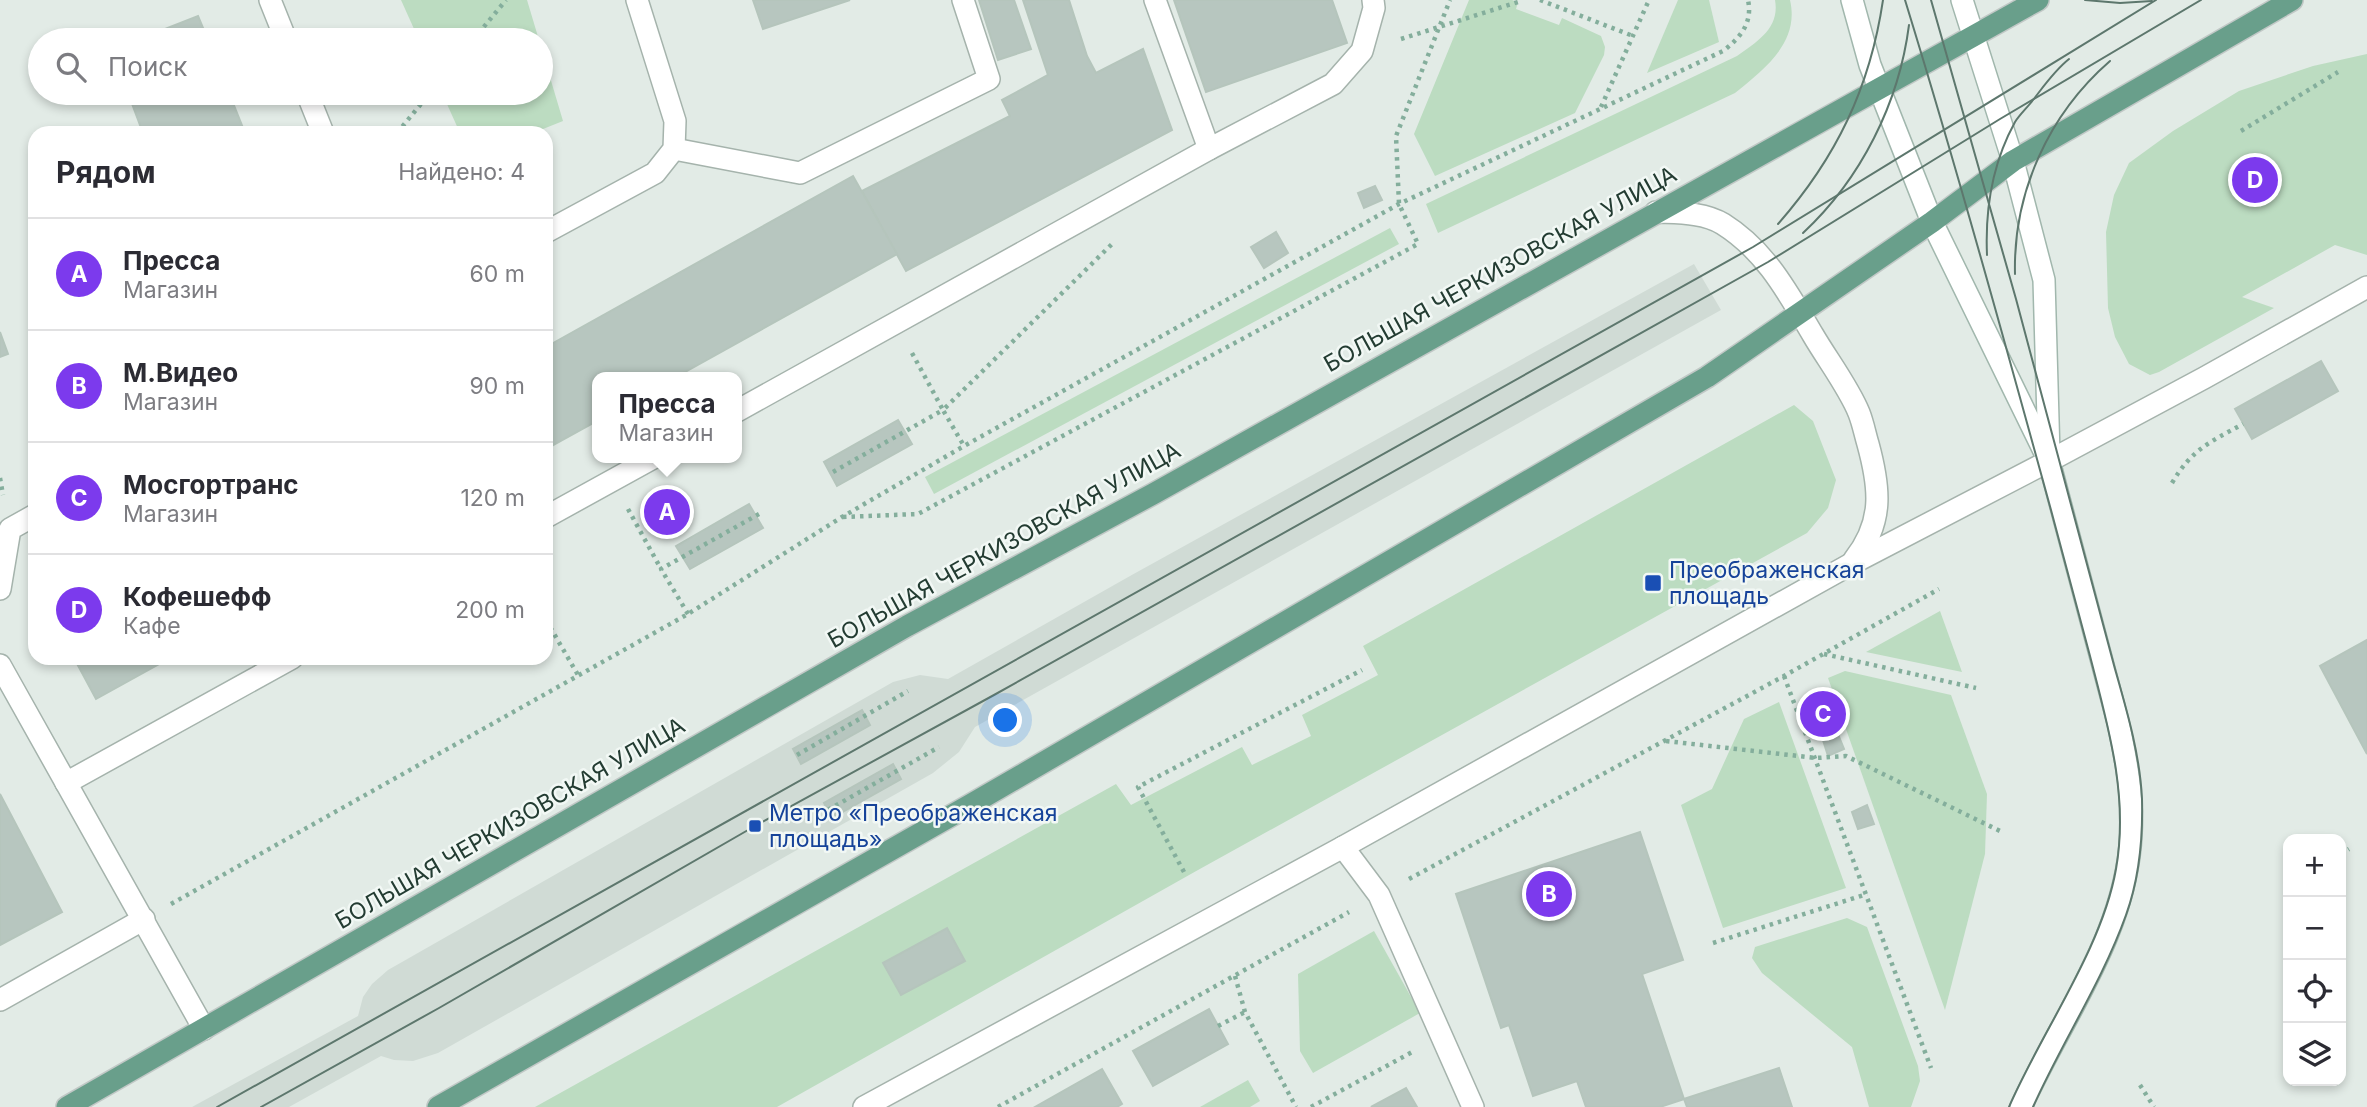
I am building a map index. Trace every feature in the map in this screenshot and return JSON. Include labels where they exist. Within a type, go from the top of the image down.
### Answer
[{"type":"main road","points":[[1972,36],[2038,0]]},
{"type":"main road","points":[[438,1107],[970,805],[1707,377],[1801,315],[2014,161],[2292,0]]},
{"type":"main road","name":"БОЛЬШАЯ ЧЕРКИЗОВСКАЯ УЛИЦА","points":[[67,1107],[907,626],[1153,494],[1972,36]]},
{"type":"street","points":[[270,0],[281,28]]},
{"type":"street","points":[[553,228],[655,173],[674,149],[675,121],[637,0]]},
{"type":"street","points":[[674,149],[800,173],[989,79],[963,0]]},
{"type":"street","points":[[1155,0],[1209,149]]},
{"type":"street","points":[[742,408],[1209,149],[1333,84],[1362,51],[1374,8],[1373,0]]},
{"type":"street","points":[[1852,0],[1879,88],[1932,222],[2049,461],[2118,722],[2131,797],[2132,833],[2117,910],[2021,1107]]},
{"type":"street","points":[[1962,0],[2014,161],[2044,280],[2049,461]]},
{"type":"street","points":[[312,105],[320,126]]},
{"type":"street","points":[[1656,212],[1688,213],[1721,222],[1753,247],[1768,262],[1859,412],[1875,471],[1878,498],[1875,522],[1867,544],[1851,564]]},
{"type":"street","points":[[864,1107],[1343,847],[1851,564],[2204,379],[2367,287]]},
{"type":"street","points":[[553,513],[644,463]]},
{"type":"street","points":[[0,589],[10,529],[28,519]]},
{"type":"street","points":[[0,665],[204,1029]]},
{"type":"street","points":[[66,783],[279,665]]},
{"type":"street","points":[[1343,847],[1378,895],[1473,1107]]},
{"type":"street","points":[[0,1000],[144,919]]},
{"type":"path","points":[[483,28],[506,0]]},
{"type":"path","points":[[842,517],[918,514],[1418,244],[1399,204],[1396,136],[1450,0]]},
{"type":"path","points":[[1362,51],[1519,0]]},
{"type":"path","points":[[1540,0],[1633,37]]},
{"type":"path","points":[[1600,108],[1649,0]]},
{"type":"path","points":[[144,919],[688,614],[842,517],[964,446],[1399,204],[1723,51],[1737,41],[1747,25],[1748,0]]},
{"type":"path","points":[[2241,131],[2338,72]]},
{"type":"path","points":[[403,126],[420,105]]},
{"type":"path","points":[[833,472],[943,410],[1120,236]]},
{"type":"path","points":[[895,324],[964,446]]},
{"type":"path","points":[[2172,483],[2184,463],[2206,444],[2244,424]]},
{"type":"path","points":[[612,481],[688,614]]},
{"type":"path","points":[[661,569],[759,513]]},
{"type":"path","points":[[998,1107],[1378,895],[1784,676],[1939,589]]},
{"type":"path","points":[[553,632],[578,675]]},
{"type":"path","points":[[1823,654],[1976,688]]},
{"type":"path","points":[[1184,872],[1138,787],[1362,670]]},
{"type":"path","points":[[1784,676],[1931,1068]]},
{"type":"path","points":[[797,755],[908,691]]},
{"type":"path","points":[[1664,740],[1816,758],[1846,756],[2000,831]]},
{"type":"path","points":[[828,810],[939,747]]},
{"type":"path","points":[[1713,943],[1867,894]]},
{"type":"path","points":[[1235,976],[1245,1012],[1296,1107]]},
{"type":"path","points":[[1218,1026],[1245,1012]]},
{"type":"path","points":[[1311,1107],[1442,1035]]},
{"type":"path","points":[[2140,1085],[2154,1107]]},
{"type":"shaded area","points":[[1694,264],[1721,310],[975,727],[959,752],[933,773],[438,1053],[413,1061],[381,1056],[289,1107],[192,1107],[358,1016],[363,997],[372,984],[388,970],[893,682],[920,675],[948,679]]},
{"type":"green space","points":[[401,0],[527,0],[535,28],[414,28]]},
{"type":"green space","points":[[1469,0],[1512,0],[1518,2],[1516,9],[1559,25],[1562,18],[1601,36],[1605,47],[1604,55],[1575,113],[1435,176],[1414,134]]},
{"type":"green space","points":[[1678,0],[1709,0],[1719,42],[1647,73]]},
{"type":"green space","points":[[1775,0],[1790,0],[1792,15],[1785,42],[1768,64],[1735,93],[1438,233],[1426,204],[1737,56],[1760,39],[1771,26],[1776,10]]},
{"type":"green space","points":[[2367,54],[2367,255],[2335,245],[2242,297],[2274,308],[2159,372],[2150,375],[2129,364],[2115,337],[2108,308],[2106,232],[2114,195],[2129,163],[2173,131],[2239,91],[2313,66]]},
{"type":"green space","points":[[553,87],[563,121],[550,126],[457,126],[447,105],[553,105]]},
{"type":"green space","points":[[1390,228],[1399,244],[934,494],[925,477]]},
{"type":"green space","points":[[1794,405],[1813,421],[1836,480],[1828,508],[1807,533],[777,1107],[535,1107],[1116,784],[1131,805],[1242,747],[1252,765],[1311,736],[1302,715],[1378,675],[1363,646]]},
{"type":"green space","points":[[1940,611],[1962,672],[1866,652]]},
{"type":"green space","points":[[1845,671],[1951,695],[1987,794],[1985,854],[1945,1010],[1828,678]]},
{"type":"green space","points":[[1779,702],[1846,888],[1723,928],[1681,805],[1712,789],[1744,719]]},
{"type":"green space","points":[[1847,918],[1867,927],[1918,1066],[1920,1081],[1911,1107],[1869,1107],[1852,1047],[1762,973],[1752,958],[1755,947]]},
{"type":"green space","points":[[1374,931],[1420,1013],[1313,1073],[1300,1051],[1298,974]]},
{"type":"green space","points":[[1248,1080],[1260,1101],[1250,1107],[1200,1107]]},
{"type":"building","points":[[753,0],[850,0],[763,29]]},
{"type":"building","points":[[979,0],[1014,0],[1031,49],[998,60]]},
{"type":"building","points":[[1023,0],[1069,0],[1087,56],[1096,73],[1143,49],[1172,130],[906,271],[862,191],[1010,116],[1002,100],[1048,75]]},
{"type":"building","points":[[1174,0],[1332,0],[1347,43],[1206,92]]},
{"type":"building","points":[[198,16],[203,28],[168,28]]},
{"type":"building","points":[[132,105],[234,105],[242,126],[140,126]]},
{"type":"building","points":[[853,176],[897,254],[685,372],[592,372],[592,424],[553,445],[553,343]]},
{"type":"building","points":[[1375,186],[1382,200],[1364,208],[1358,193]]},
{"type":"building","points":[[1276,232],[1288,253],[1264,268],[1251,247]]},
{"type":"building","points":[[0,332],[8,354],[0,357]]},
{"type":"building","points":[[2321,361],[2338,391],[2252,439],[2235,409]]},
{"type":"building","points":[[898,420],[912,444],[837,486],[824,462]]},
{"type":"building","points":[[749,504],[763,528],[690,569],[676,546]]},
{"type":"building","points":[[2367,640],[2367,754],[2320,666]]},
{"type":"building","points":[[78,665],[157,665],[96,699]]},
{"type":"building","points":[[1826,704],[1832,721],[1817,727],[1810,709]]},
{"type":"building","points":[[862,710],[870,725],[801,764],[793,749]]},
{"type":"building","points":[[1837,732],[1844,749],[1828,756],[1822,737]]},
{"type":"building","points":[[893,764],[901,779],[832,818],[824,803]]},
{"type":"building","points":[[0,794],[62,912],[0,945]]},
{"type":"building","points":[[1867,805],[1874,824],[1858,829],[1852,812]]},
{"type":"building","points":[[1640,832],[1683,960],[1642,974],[1684,1099],[1660,1107],[1586,1107],[1577,1081],[1533,1096],[1509,1025],[1501,1028],[1456,894]]},
{"type":"building","points":[[947,928],[965,961],[901,995],[883,963]]},
{"type":"building","points":[[1209,1009],[1228,1044],[1153,1086],[1133,1051]]},
{"type":"building","points":[[1779,1068],[1792,1107],[1687,1107],[1684,1099]]},
{"type":"building","points":[[1102,1069],[1122,1104],[1117,1107],[1035,1107]]},
{"type":"building","points":[[1406,1088],[1417,1107],[1371,1107]]},
{"type":"tram line","points":[[1778,224],[1817,174],[1847,120],[1869,63],[1883,0]]},
{"type":"tram line","points":[[1905,0],[1962,191],[2051,510],[2103,709],[2118,788],[2119,842],[2109,899],[2085,959],[2009,1107]]},
{"type":"tram line","points":[[1931,0],[2016,299],[2124,701],[2141,783],[2141,843],[2134,887],[2126,915],[2094,988],[2033,1107]]},
{"type":"tram line","points":[[2085,0],[2120,3],[2152,1]]},
{"type":"tram line","points":[[217,1107],[1753,247],[2156,0]]},
{"type":"tram line","points":[[261,1107],[755,826],[1768,262],[2000,119],[2201,0]]},
{"type":"tram line","points":[[1803,233],[1843,189],[1874,138],[1896,83],[1909,25]]},
{"type":"tram line","points":[[1987,255],[1989,203],[2007,137],[2019,116],[2069,59]]},
{"type":"tram line","points":[[2015,274],[2020,214],[2039,157],[2069,105],[2110,61]]},
{"type":"place","name":"Кофешефф","points":[[2255,180]]},
{"type":"place","name":"Пресса","points":[[667,512]]},
{"type":"place","name":"Преображенская площадь","points":[[1653,583]]},
{"type":"place","name":"Мосгортранс","points":[[1823,714]]},
{"type":"place","name":"Метро «Преображенская площадь»","points":[[755,826]]},
{"type":"place","name":"М.Видео","points":[[1549,894]]}]
